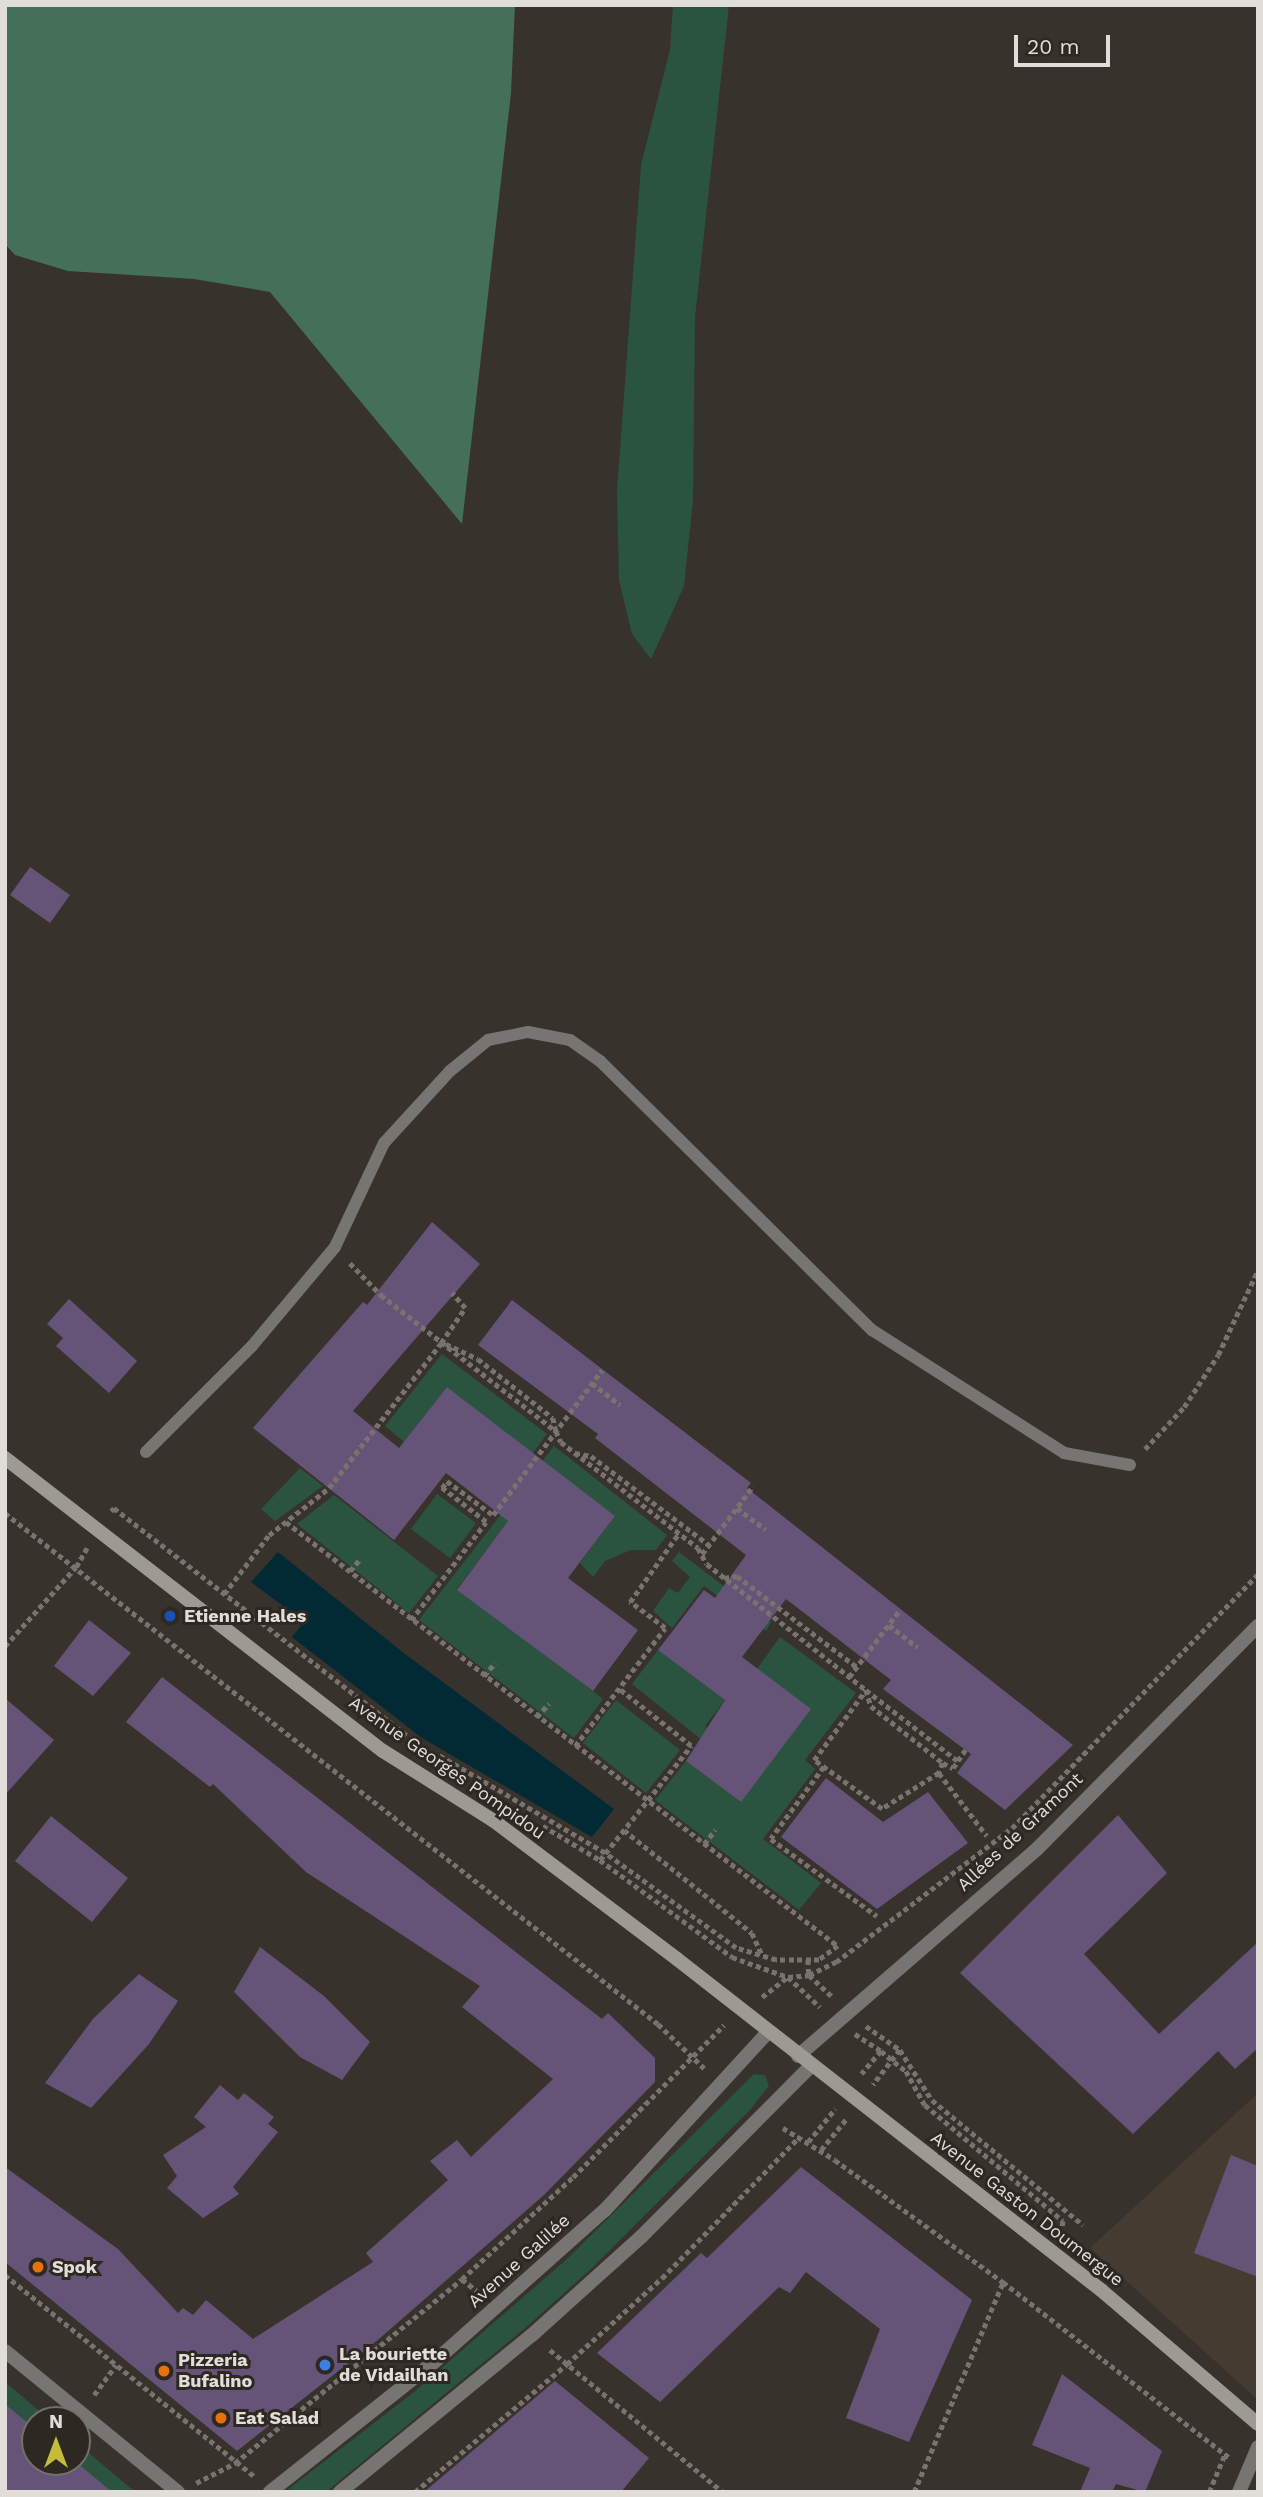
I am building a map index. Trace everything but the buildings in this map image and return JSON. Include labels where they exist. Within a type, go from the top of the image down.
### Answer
[{"type":"main road","name":"Avenue Georges Pompidou","points":[[5,1458],[383,1751],[494,1821],[768,2032]]},
{"type":"main road","name":"Avenue Gaston Doumergue","points":[[768,2032],[1058,2257],[1258,2424]]},
{"type":"street","name":"Allées de Gramont","points":[[798,2056],[1037,1849],[1258,1626]]},
{"type":"street","name":"Avenue Galilée","points":[[270,2492],[423,2371],[606,2210],[768,2032]]},
{"type":"street","points":[[340,2492],[532,2335],[642,2236],[811,2066]]},
{"type":"street","points":[[5,2351],[183,2489]]},
{"type":"street","points":[[1239,2492],[1258,2447]]},
{"type":"lane","points":[[146,1452],[252,1346],[335,1247],[384,1143],[431,1091],[488,1040],[528,1032],[570,1040],[600,1061],[872,1330],[1064,1454],[1130,1465]]},
{"type":"path","points":[[1130,1465],[1191,1396],[1241,1311],[1258,1270]]},
{"type":"path","points":[[358,1272],[442,1343],[556,1431],[575,1453],[679,1533],[724,1578],[958,1761]]},
{"type":"path","points":[[219,1601],[269,1535],[329,1488],[442,1343],[465,1308],[452,1293]]},
{"type":"path","points":[[442,1343],[478,1359],[553,1418],[556,1431]]},
{"type":"path","points":[[411,1620],[486,1522],[442,1488],[447,1481],[493,1515],[601,1370]]},
{"type":"path","points":[[592,1383],[620,1405]]},
{"type":"path","points":[[575,1453],[591,1456],[709,1545]]},
{"type":"path","points":[[702,1554],[753,1486]]},
{"type":"path","points":[[107,1517],[114,1508],[417,1742]]},
{"type":"path","points":[[737,1508],[766,1530]]},
{"type":"path","points":[[5,1513],[694,2055],[720,2087]]},
{"type":"path","points":[[286,1522],[838,1946],[819,1960],[776,1960],[736,1948],[606,1853],[429,1749]]},
{"type":"path","points":[[5,1646],[76,1567],[98,1530]]},
{"type":"path","points":[[575,1746],[665,1628],[630,1602],[679,1533]]},
{"type":"path","points":[[349,1572],[360,1559]]},
{"type":"path","points":[[183,2489],[235,2462],[463,2279],[573,2177],[694,2055],[709,2036],[788,1977],[809,1975],[836,1962],[1012,1828],[1258,1574]]},
{"type":"path","points":[[724,1578],[737,1576],[857,1667]]},
{"type":"path","points":[[849,1676],[899,1611]]},
{"type":"path","points":[[888,1625],[917,1647]]},
{"type":"path","points":[[484,1676],[495,1663]]},
{"type":"path","points":[[600,1860],[691,1746],[620,1689]]},
{"type":"path","points":[[866,1690],[871,1706],[943,1763],[953,1768],[965,1750]]},
{"type":"path","points":[[866,1690],[814,1760],[882,1810],[939,1773],[943,1763]]},
{"type":"path","points":[[537,1717],[549,1703]]},
{"type":"path","points":[[824,1767],[771,1839],[877,1916]]},
{"type":"path","points":[[939,1773],[987,1836]]},
{"type":"path","points":[[624,1830],[752,1933],[762,1954]]},
{"type":"path","points":[[704,1844],[715,1830]]},
{"type":"path","points":[[900,2050],[932,2099],[1083,2225]]},
{"type":"path","points":[[881,2051],[906,2071],[925,2105],[1063,2221],[1058,2257]]},
{"type":"path","points":[[762,2118],[799,2137],[1003,2282],[1225,2453],[1246,2474]]},
{"type":"path","points":[[415,2492],[567,2364],[662,2278],[799,2137]]},
{"type":"path","points":[[5,2275],[259,2480]]},
{"type":"path","points":[[914,2492],[1003,2282]]},
{"type":"path","points":[[567,2364],[723,2492]]},
{"type":"path","points":[[1209,2492],[1225,2453]]},
{"type":"shaded area","points":[[1258,2093],[1258,2400],[1090,2248]]},
{"type":"green space","points":[[5,5],[515,5],[511,93],[462,524],[270,292],[194,279],[68,271],[15,255],[5,244]]},
{"type":"green space","points":[[673,5],[729,5],[695,317],[693,500],[684,586],[651,659],[632,634],[619,580],[617,491],[641,165],[670,50]]},
{"type":"green space","points":[[442,1354],[547,1434],[492,1507],[474,1495],[516,1441],[447,1387],[404,1442],[385,1426]]},
{"type":"green space","points":[[554,1446],[667,1535],[656,1550],[631,1550],[605,1561],[593,1577],[580,1563],[615,1516],[549,1467],[457,1589],[603,1699],[574,1738],[419,1620]]},
{"type":"green space","points":[[300,1468],[323,1486],[275,1521],[261,1509]]},
{"type":"green space","points":[[437,1494],[476,1523],[450,1558],[411,1529]]},
{"type":"green space","points":[[334,1495],[438,1576],[409,1613],[297,1524]]},
{"type":"green space","points":[[679,1552],[771,1622],[766,1631],[704,1586],[672,1628],[653,1611],[669,1588],[678,1593],[690,1577],[672,1561]]},
{"type":"green space","points":[[780,1637],[856,1693],[805,1760],[815,1769],[763,1839],[821,1883],[799,1910],[655,1800],[686,1761],[741,1802],[757,1669]]},
{"type":"green space","points":[[658,1650],[725,1700],[705,1726],[709,1730],[702,1740],[632,1684]]},
{"type":"green space","points":[[616,1700],[680,1750],[646,1793],[583,1743]]},
{"type":"green space","points":[[754,2074],[765,2075],[769,2086],[750,2110],[593,2267],[524,2329],[326,2492],[286,2491],[414,2392],[567,2259]]},
{"type":"green space","points":[[5,2382],[33,2406],[21,2406],[21,2476],[91,2476],[91,2455],[135,2492],[5,2492]]},
{"type":"water","points":[[278,1552],[405,1654],[614,1809],[592,1837],[422,1738],[292,1637],[304,1622],[251,1582]]},
{"type":"place","name":"Etienne Hales","points":[[170,1616]]},
{"type":"place","name":"Spok","points":[[38,2267]]},
{"type":"place","name":"La bouriette de Vidailhan","points":[[325,2365]]},
{"type":"place","name":"Pizzeria Bufalino","points":[[164,2371]]},
{"type":"place","name":"Eat Salad","points":[[221,2418]]}]
